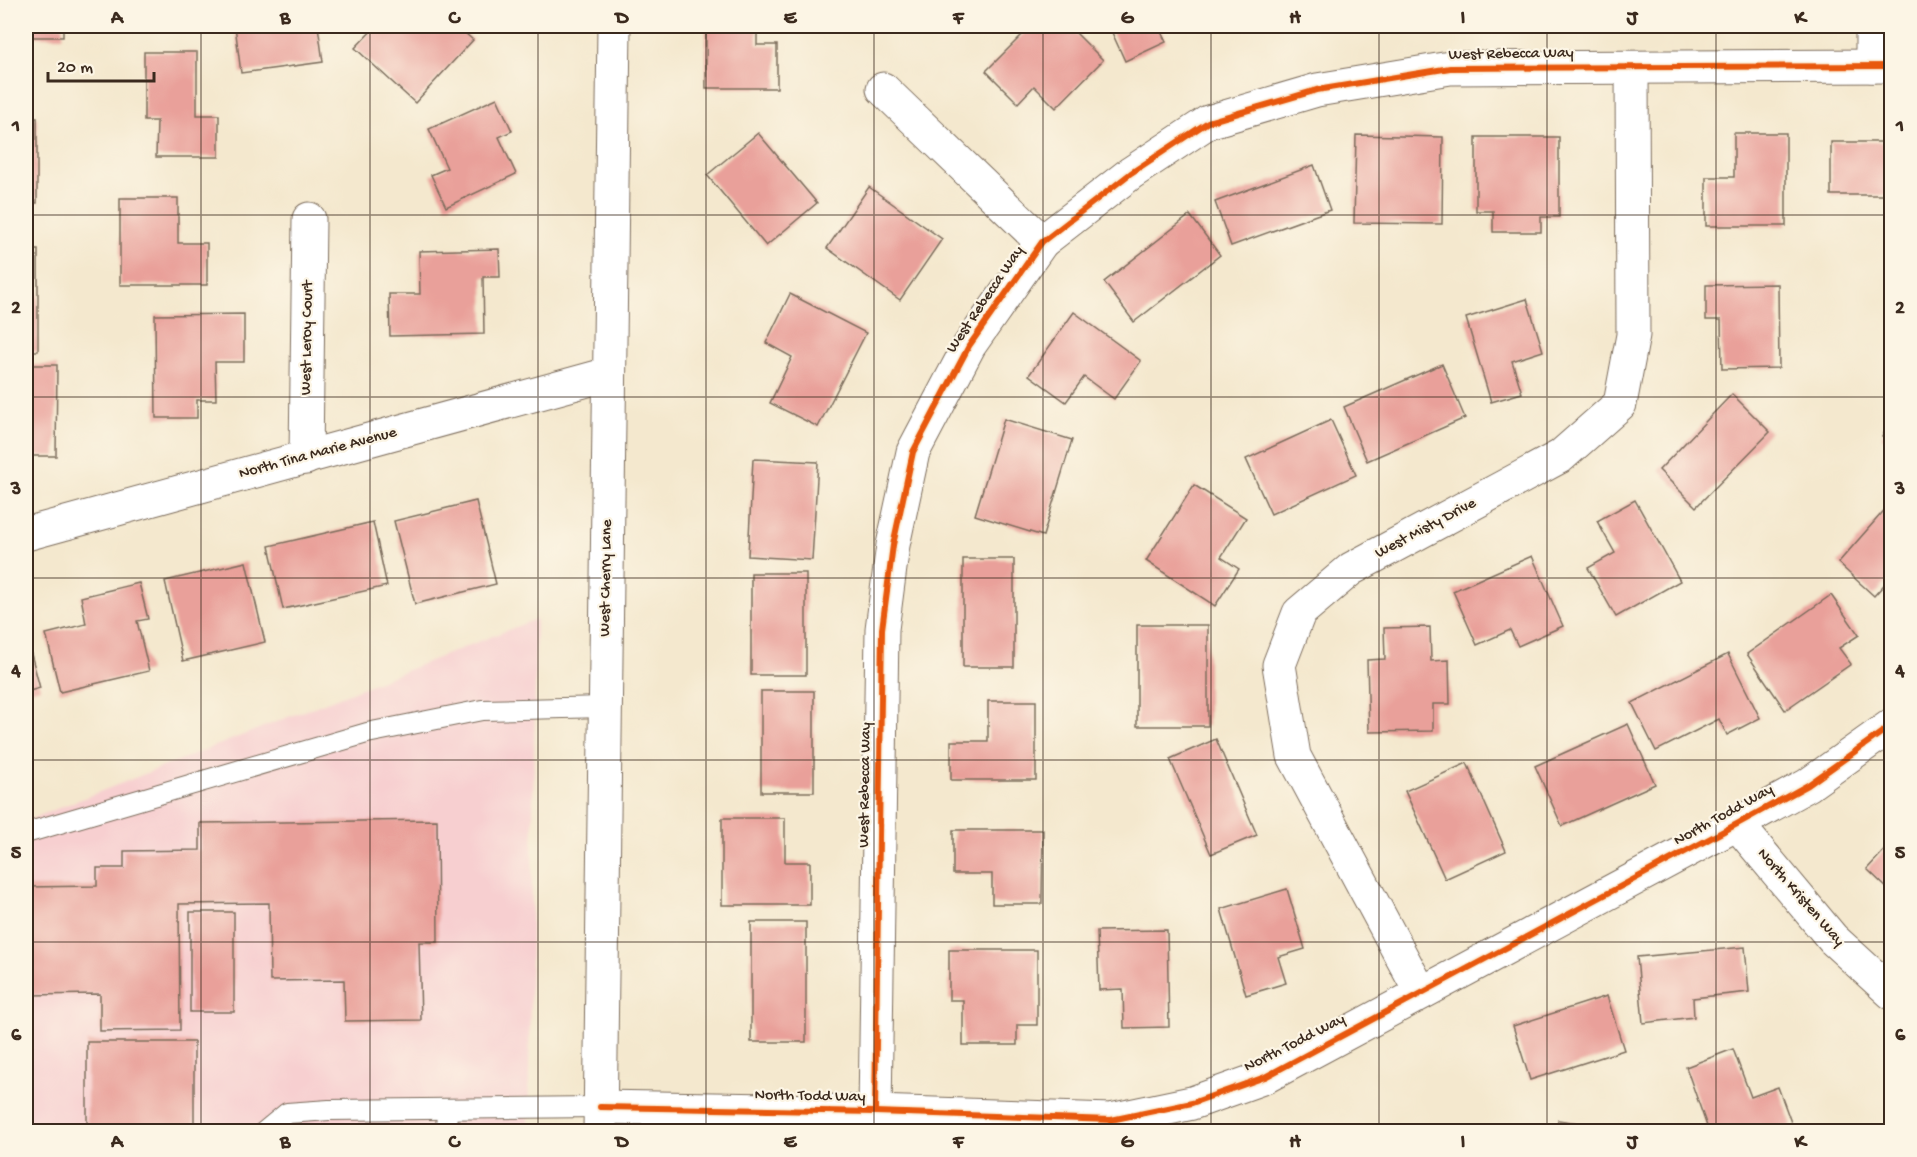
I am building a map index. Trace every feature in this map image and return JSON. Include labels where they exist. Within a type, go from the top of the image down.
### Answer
[{"type":"street","name":"West Cherry Lane","points":[[600,1119],[614,26]]},
{"type":"street","points":[[1872,26],[1882,66]]},
{"type":"street","name":"West Rebecca Way","points":[[875,1112],[882,629],[892,545],[913,452],[969,346],[1042,242],[1131,173],[1208,122],[1317,90],[1450,68],[1882,66]]},
{"type":"street","name":"West Misty Drive","points":[[1421,993],[1294,756],[1279,665],[1299,613],[1351,568],[1561,456],[1620,404],[1633,335],[1632,68]]},
{"type":"street","name":"West Rebecca Way","points":[[883,89],[1042,242]]},
{"type":"street","name":"West Leroy Court","points":[[306,458],[309,219]]},
{"type":"street","name":"North Tina Marie Avenue","points":[[26,534],[609,374]]},
{"type":"street","name":"North Todd Way","points":[[600,1119],[875,1112],[1111,1120],[1192,1103],[1265,1077],[1737,824],[1808,785],[1892,725]]},
{"type":"street","name":"North Kristen Way","points":[[1737,824],[1833,939],[1892,993]]},
{"type":"lane","points":[[26,833],[367,733],[482,710],[605,706]]},
{"type":"lane","points":[[264,1131],[287,1113],[329,1110],[447,1109],[600,1119]]},
{"type":"lane","points":[[446,1131],[447,1109]]},
{"type":"shaded area","points":[[536,619],[528,1131],[26,1132],[26,821]]},
{"type":"building","points":[[26,26],[63,26],[63,37],[29,37],[29,71],[26,71]]},
{"type":"building","points":[[235,26],[318,26],[323,62],[241,73]]},
{"type":"building","points":[[376,26],[457,26],[473,40],[415,103],[355,48]]},
{"type":"building","points":[[706,26],[757,26],[757,45],[777,45],[777,88],[706,88]]},
{"type":"building","points":[[973,26],[986,26],[980,32]]},
{"type":"building","points":[[1031,26],[1069,26],[1103,60],[1056,108],[1034,86],[1018,103],[986,71]]},
{"type":"building","points":[[1109,26],[1158,26],[1166,42],[1125,61]]},
{"type":"building","points":[[144,52],[197,52],[197,115],[219,115],[219,157],[156,157],[157,121],[144,121]]},
{"type":"building","points":[[497,98],[512,131],[499,137],[516,174],[446,207],[431,175],[447,168],[429,129]]},
{"type":"building","points":[[26,118],[37,118],[37,203],[26,203]]},
{"type":"building","points":[[758,133],[817,203],[766,246],[707,175]]},
{"type":"building","points":[[1734,133],[1786,133],[1786,226],[1706,226],[1706,177],[1734,177]]},
{"type":"building","points":[[1356,135],[1443,137],[1442,224],[1354,223]]},
{"type":"building","points":[[1476,137],[1559,137],[1559,217],[1541,217],[1541,232],[1493,232],[1493,211],[1476,211]]},
{"type":"building","points":[[1831,142],[1892,142],[1892,195],[1831,195]]},
{"type":"building","points":[[1314,165],[1330,210],[1231,246],[1215,202]]},
{"type":"building","points":[[869,187],[942,239],[900,300],[827,248]]},
{"type":"building","points":[[120,198],[178,198],[178,243],[207,243],[207,285],[120,285]]},
{"type":"building","points":[[1190,215],[1220,255],[1134,322],[1104,282]]},
{"type":"building","points":[[499,249],[500,277],[483,277],[484,334],[390,336],[389,294],[420,294],[419,251]]},
{"type":"building","points":[[26,250],[38,250],[38,351],[26,351]]},
{"type":"building","points":[[1778,284],[1779,368],[1722,369],[1721,320],[1706,320],[1706,285]]},
{"type":"building","points":[[790,294],[866,333],[818,427],[770,403],[792,357],[766,343]]},
{"type":"building","points":[[1527,299],[1543,351],[1512,361],[1522,393],[1491,402],[1466,318]]},
{"type":"building","points":[[1074,312],[1141,361],[1114,399],[1084,377],[1066,402],[1029,375]]},
{"type":"building","points":[[244,314],[244,362],[215,362],[216,400],[197,400],[197,418],[156,418],[155,315]]},
{"type":"building","points":[[1442,364],[1465,418],[1367,461],[1344,407]]},
{"type":"building","points":[[26,365],[57,365],[56,456],[26,456]]},
{"type":"building","points":[[1732,394],[1770,432],[1696,507],[1659,470]]},
{"type":"building","points":[[1892,418],[1892,442],[1882,437]]},
{"type":"building","points":[[1004,419],[1072,440],[1043,536],[975,515]]},
{"type":"building","points":[[1331,420],[1356,475],[1271,514],[1246,459]]},
{"type":"building","points":[[753,459],[818,462],[812,560],[748,556]]},
{"type":"building","points":[[1194,485],[1246,518],[1221,557],[1239,569],[1215,606],[1146,561]]},
{"type":"building","points":[[1635,500],[1680,581],[1616,617],[1588,568],[1615,553],[1597,521]]},
{"type":"building","points":[[476,501],[496,584],[415,604],[394,521]]},
{"type":"building","points":[[1889,505],[1892,507],[1892,576],[1874,596],[1838,563]]},
{"type":"building","points":[[373,522],[387,586],[283,609],[269,546]]},
{"type":"building","points":[[1532,556],[1563,626],[1518,646],[1510,630],[1477,645],[1453,591]]},
{"type":"building","points":[[963,559],[1014,559],[1014,667],[963,667]]},
{"type":"building","points":[[246,562],[265,642],[183,661],[165,581]]},
{"type":"building","points":[[751,573],[806,573],[806,675],[751,675]]},
{"type":"building","points":[[139,583],[148,619],[137,621],[149,671],[60,692],[46,634],[86,624],[81,597]]},
{"type":"building","points":[[1831,595],[1859,635],[1839,648],[1851,664],[1785,710],[1747,654]]},
{"type":"building","points":[[1137,625],[1208,625],[1208,726],[1137,726]]},
{"type":"building","points":[[1430,627],[1431,661],[1449,660],[1450,704],[1433,704],[1433,731],[1369,732],[1367,660],[1385,659],[1384,628]]},
{"type":"building","points":[[26,635],[40,688],[26,692]]},
{"type":"building","points":[[1728,654],[1760,718],[1727,735],[1719,719],[1656,751],[1632,703]]},
{"type":"building","points":[[761,691],[814,691],[814,792],[761,792]]},
{"type":"building","points":[[988,701],[1036,701],[1036,780],[951,780],[951,741],[988,741]]},
{"type":"building","points":[[1628,724],[1655,784],[1562,826],[1535,766]]},
{"type":"building","points":[[1216,739],[1257,835],[1211,854],[1170,759]]},
{"type":"building","points":[[1467,763],[1506,851],[1445,879],[1405,791]]},
{"type":"building","points":[[722,818],[785,818],[785,862],[810,862],[810,905],[722,905]]},
{"type":"building","points":[[437,820],[438,942],[419,942],[421,1020],[345,1021],[344,980],[270,981],[269,903],[179,904],[180,1030],[100,1031],[100,994],[26,995],[26,887],[97,886],[97,868],[124,868],[124,851],[200,850],[200,823]]},
{"type":"building","points":[[953,830],[1043,830],[1042,904],[992,904],[992,874],[953,874]]},
{"type":"building","points":[[1892,842],[1892,893],[1867,869]]},
{"type":"building","points":[[1287,889],[1305,949],[1278,957],[1286,983],[1246,995],[1221,909]]},
{"type":"building","points":[[190,912],[234,912],[234,1012],[190,1012]]},
{"type":"building","points":[[751,922],[806,922],[806,1042],[751,1042]]},
{"type":"building","points":[[1167,930],[1169,1027],[1124,1028],[1123,989],[1099,990],[1097,931]]},
{"type":"building","points":[[1745,947],[1749,992],[1693,998],[1694,1017],[1643,1023],[1637,957]]},
{"type":"building","points":[[949,950],[1037,950],[1037,1025],[1017,1025],[1017,1045],[963,1045],[963,1000],[949,1000]]},
{"type":"building","points":[[1607,996],[1624,1050],[1530,1080],[1513,1026]]},
{"type":"building","points":[[87,1042],[194,1042],[194,1132],[87,1132]]},
{"type":"building","points":[[1733,1049],[1751,1097],[1778,1087],[1792,1125],[1774,1132],[1709,1132],[1686,1067]]},
{"type":"building","points":[[1558,1120],[1627,1130],[1627,1132],[1556,1132]]},
{"type":"cycle path","points":[[875,1112],[882,629],[893,545],[913,452],[969,346],[1042,242],[1131,173],[1208,122],[1317,90],[1450,68],[1892,66]]},
{"type":"cycle path","points":[[600,1107],[875,1112],[1111,1120],[1192,1103],[1265,1077],[1737,824],[1808,785],[1892,725]]}]
